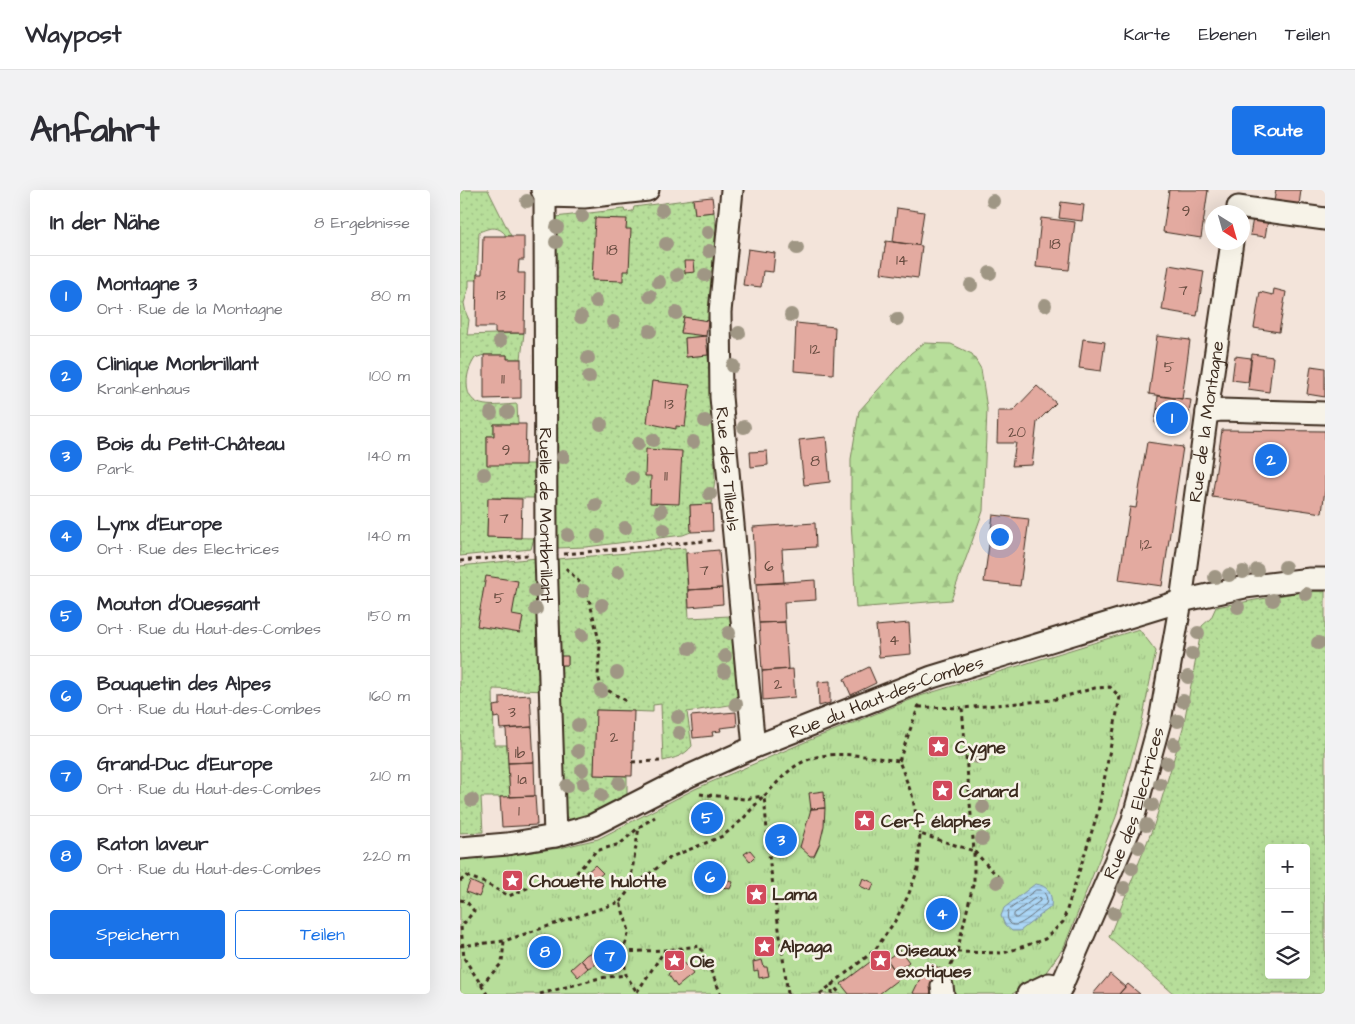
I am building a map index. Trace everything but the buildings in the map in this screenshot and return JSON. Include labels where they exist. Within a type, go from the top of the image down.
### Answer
[{"type":"street","points":[[543,193],[584,194],[648,190]]},
{"type":"street","name":"Rue des Tilleuls","points":[[732,190],[720,312],[721,397],[754,747]]},
{"type":"street","name":"Ruelle de Montbrillant","points":[[543,193],[542,555],[555,836]]},
{"type":"street","points":[[1238,203],[1325,220]]},
{"type":"street","name":"Rue de la Montagne","points":[[1181,601],[1231,250]]},
{"type":"street","points":[[1207,412],[1220,410],[1325,413]]},
{"type":"street","name":"Rue du Haut-des-Combes","points":[[460,848],[507,844],[555,836],[593,825],[689,776],[754,747],[932,678],[1181,601],[1245,587],[1325,578]]},
{"type":"street","name":"Rue des Electrices","points":[[1060,990],[1132,823],[1160,722],[1181,601]]},
{"type":"street","points":[[1028,994],[1049,984],[1060,990]]},
{"type":"path","points":[[460,561],[733,538]]},
{"type":"path","points":[[542,555],[568,570],[584,587],[590,603],[600,645],[598,676],[600,683],[604,688],[626,701]]},
{"type":"path","points":[[820,994],[875,950],[895,921],[908,896],[918,869],[920,834],[912,795],[899,761],[919,707],[962,708],[1052,700],[1095,688],[1110,687],[1120,697],[1098,812],[1063,922],[1045,940],[1004,953],[957,952]]},
{"type":"path","points":[[942,990],[957,952],[974,881],[974,851],[962,708]]},
{"type":"path","points":[[460,946],[504,941],[620,902],[629,890],[671,858],[723,836],[743,820],[764,796],[797,764],[818,756],[842,754],[899,761]]},
{"type":"path","points":[[632,762],[660,761]]},
{"type":"path","points":[[695,789],[698,793],[744,799],[764,796]]},
{"type":"path","points":[[764,796],[770,864],[788,994]]},
{"type":"path","points":[[460,881],[467,876],[509,896],[539,882],[572,878],[596,851],[620,844],[639,827],[629,890]]},
{"type":"path","points":[[920,834],[974,851],[1002,881]]},
{"type":"path","points":[[460,900],[466,901],[474,910],[461,927],[464,958],[487,994]]},
{"type":"path","points":[[620,902],[629,931],[623,952],[626,975],[637,993],[665,950]]},
{"type":"path","points":[[480,985],[502,964],[504,941]]},
{"type":"path","points":[[623,952],[700,946],[721,994]]},
{"type":"path","points":[[540,994],[600,978],[626,975]]},
{"type":"path","points":[[832,984],[832,994]]},
{"type":"path","points":[[832,984],[840,994]]},
{"type":"green space","points":[[460,190],[488,190],[511,236],[505,236],[502,231],[496,228],[479,232],[477,280],[469,280],[464,303],[469,320],[467,335],[524,333],[521,359],[507,359],[507,355],[484,355],[475,358],[468,376],[468,392],[472,399],[484,405],[517,404],[518,424],[494,424],[494,436],[487,436],[487,464],[539,464],[539,498],[488,498],[487,537],[534,538],[531,549],[460,556]]},
{"type":"green space","points":[[693,199],[695,214],[714,212],[716,228],[708,321],[684,317],[681,332],[706,336],[685,338],[686,357],[708,355],[715,478],[712,504],[690,505],[691,532],[683,535],[586,547],[554,547],[555,217],[624,209],[625,212],[633,211],[634,207]]},
{"type":"green space","points":[[924,343],[951,344],[972,354],[981,369],[987,409],[983,511],[951,600],[856,608],[851,520],[851,459],[859,411],[911,353]]},
{"type":"green space","points":[[685,548],[689,618],[730,616],[741,703],[687,712],[692,746],[675,758],[663,761],[661,704],[653,705],[653,712],[596,710],[594,775],[627,776],[627,796],[589,816],[571,820],[564,814],[558,665],[568,665],[568,657],[558,656],[553,563],[557,559]]},
{"type":"green space","points":[[537,558],[547,691],[493,689],[494,745],[507,745],[510,797],[481,797],[483,832],[460,833],[460,566]]},
{"type":"green space","points":[[1306,591],[1325,591],[1325,994],[1174,994],[1109,937],[1154,825],[1183,728],[1202,626],[1211,618],[1216,607]]},
{"type":"green space","points":[[1139,629],[1156,651],[1142,721],[1116,817],[1064,947],[1041,979],[1012,994],[957,994],[942,986],[938,994],[460,994],[460,859],[560,848],[598,839],[695,789],[920,696]]},
{"type":"water","points":[[1035,884],[1043,886],[1049,891],[1051,907],[1020,931],[1012,931],[1005,925],[1001,916],[1004,908]]},
{"type":"place","name":"Montagne 3","points":[[1172,418]]},
{"type":"place","name":"Clinique Monbrillant","points":[[1271,460]]},
{"type":"place","name":"Cygne","points":[[939,747]]},
{"type":"place","name":"Canard","points":[[943,791]]},
{"type":"place","name":"Mouton d'Ouessant","points":[[707,818]]},
{"type":"place","name":"Cerf élaphes","points":[[865,821]]},
{"type":"place","name":"Bois du Petit-Château","points":[[781,840]]},
{"type":"place","name":"Bouquetin des Alpes","points":[[710,877]]},
{"type":"place","name":"Chouette hulotte","points":[[513,881]]},
{"type":"place","name":"Lama","points":[[756,894]]},
{"type":"place","name":"Lynx d'Europe","points":[[942,914]]},
{"type":"place","name":"Alpaga","points":[[764,946]]},
{"type":"place","name":"Raton laveur","points":[[545,952]]},
{"type":"place","name":"Grand-Duc d'Europe","points":[[610,956]]},
{"type":"place","name":"Oiseaux exotiques","points":[[880,960]]},
{"type":"place","name":"Oie","points":[[674,961]]}]
